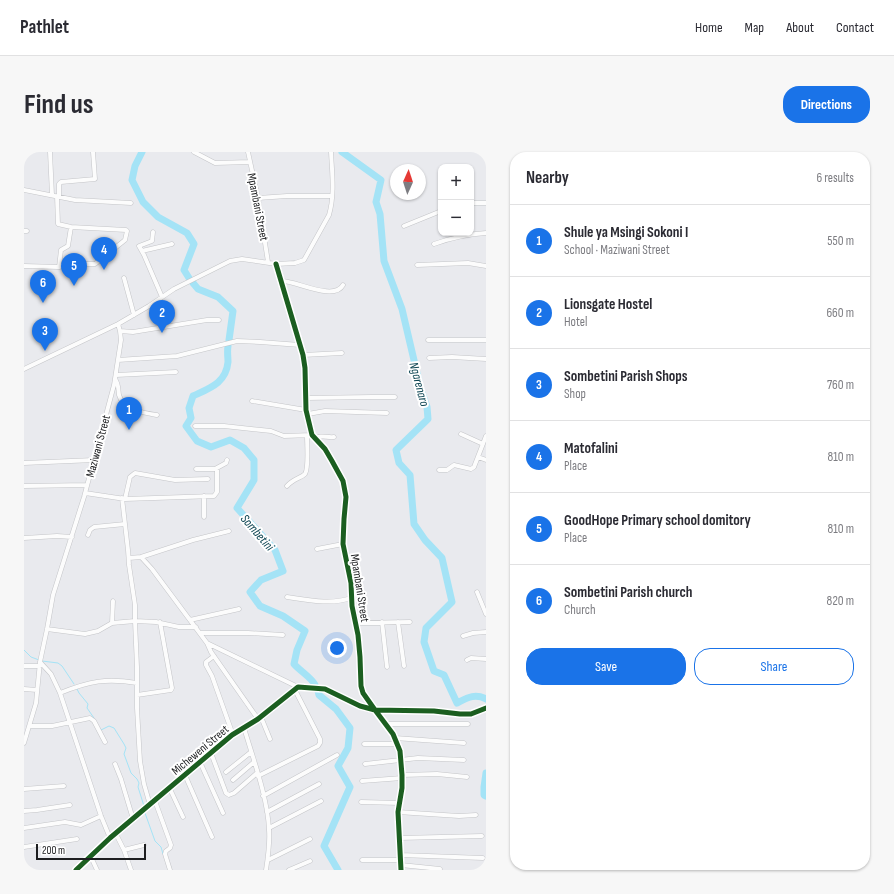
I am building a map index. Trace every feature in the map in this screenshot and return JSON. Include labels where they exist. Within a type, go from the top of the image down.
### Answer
[{"type":"street","points":[[24,266],[59,267],[69,264],[95,264],[124,241],[126,230],[71,227],[57,224],[56,196],[50,152]]},
{"type":"street","points":[[56,196],[59,184],[61,182],[95,178],[93,152]]},
{"type":"street","points":[[194,152],[215,163],[250,162]]},
{"type":"street","name":"Mpambani Street","points":[[248,152],[258,198],[268,262]]},
{"type":"street","points":[[24,370],[118,324],[174,289],[235,260],[242,259],[276,264],[300,262],[307,256],[329,214],[332,196],[331,152]]},
{"type":"street","points":[[24,190],[86,201],[131,203]]},
{"type":"street","points":[[258,198],[287,196],[332,196]]},
{"type":"street","points":[[474,203],[486,203]]},
{"type":"street","points":[[404,226],[438,212]]},
{"type":"street","points":[[59,267],[61,250],[68,246],[71,227]]},
{"type":"street","points":[[153,232],[152,240],[139,245],[162,297]]},
{"type":"street","points":[[434,244],[468,234],[486,233]]},
{"type":"street","points":[[142,251],[172,244]]},
{"type":"street","points":[[417,265],[468,263],[486,266]]},
{"type":"street","name":"Mpambani Street","points":[[276,264],[303,355],[307,412],[313,437],[325,449],[332,461],[340,476],[346,497],[343,544],[360,657],[361,686],[375,710],[395,738],[401,759],[402,776],[398,812],[401,865]]},
{"type":"street","points":[[124,278],[134,315]]},
{"type":"street","points":[[281,281],[314,290],[336,291],[342,288],[343,285]]},
{"type":"street","points":[[120,330],[133,332],[207,320],[219,320]]},
{"type":"street","name":"Maziwani Street","points":[[37,691],[40,662],[52,595],[85,495],[116,377],[121,340],[118,324]]},
{"type":"street","points":[[428,340],[486,340]]},
{"type":"street","points":[[118,360],[177,356],[237,341],[300,345]]},
{"type":"street","points":[[303,355],[342,353]]},
{"type":"street","points":[[429,358],[486,358]]},
{"type":"street","points":[[158,415],[143,412],[124,404],[120,397],[116,377],[176,372]]},
{"type":"street","points":[[306,398],[395,398]]},
{"type":"street","points":[[252,401],[307,412],[386,413]]},
{"type":"street","points":[[195,426],[217,425],[271,431],[284,436],[334,437]]},
{"type":"street","points":[[461,434],[484,442]]},
{"type":"street","points":[[287,486],[292,481],[305,474],[307,469],[307,436]]},
{"type":"street","points":[[439,470],[447,470],[454,465],[471,468],[474,467],[486,436]]},
{"type":"street","points":[[478,457],[486,460]]},
{"type":"street","points":[[24,462],[94,460]]},
{"type":"street","points":[[196,469],[217,468],[227,463],[228,460]]},
{"type":"street","points":[[85,495],[123,499],[214,496],[216,495],[217,468]]},
{"type":"street","points":[[150,805],[140,761],[137,708],[135,605],[128,558],[123,499],[130,477],[135,473],[175,480],[208,479]]},
{"type":"street","points":[[24,486],[87,486]]},
{"type":"street","points":[[204,496],[204,517]]},
{"type":"street","points":[[88,535],[90,530],[94,527],[125,524]]},
{"type":"street","points":[[128,558],[141,557],[193,540],[229,531]]},
{"type":"street","points":[[24,538],[57,536],[72,537]]},
{"type":"street","points":[[317,549],[343,544]]},
{"type":"street","points":[[141,557],[152,569],[196,627],[214,656],[260,718],[270,739]]},
{"type":"street","points":[[477,592],[486,614]]},
{"type":"street","points":[[286,597],[328,602],[351,598]]},
{"type":"street","points":[[112,623],[113,601]]},
{"type":"street","points":[[190,620],[238,609]]},
{"type":"street","points":[[47,629],[85,634],[98,630],[112,623],[135,621],[160,622],[175,627],[196,627]]},
{"type":"street","points":[[137,694],[171,690],[172,688],[160,622]]},
{"type":"street","points":[[382,622],[387,667]]},
{"type":"street","points":[[398,622],[404,666]]},
{"type":"street","points":[[355,623],[410,622]]},
{"type":"street","points":[[463,636],[473,633],[486,632]]},
{"type":"street","points":[[200,633],[283,635]]},
{"type":"street","points":[[207,643],[237,656],[296,689],[325,689],[360,706],[375,710],[434,711],[471,714],[486,708]]},
{"type":"street","points":[[214,656],[206,662],[206,665],[212,676],[233,735]]},
{"type":"street","points":[[467,660],[471,658],[486,659]]},
{"type":"street","points":[[24,666],[40,662],[51,674],[60,693],[101,816],[110,838]]},
{"type":"street","points":[[60,693],[96,681],[122,681],[137,683]]},
{"type":"street","points":[[24,688],[37,691],[36,703],[24,740]]},
{"type":"street","points":[[212,753],[226,792],[229,795],[234,794],[258,775],[318,746],[320,739],[296,689]]},
{"type":"street","name":"Micheweni Street","points":[[76,870],[110,838],[170,789],[200,762],[233,735],[260,718],[296,689]]},
{"type":"street","points":[[29,726],[48,727],[92,718],[105,742]]},
{"type":"street","points":[[386,724],[468,724]]},
{"type":"street","points":[[244,728],[267,812],[269,828],[268,860],[266,870]]},
{"type":"street","points":[[395,738],[464,743]]},
{"type":"street","points":[[364,744],[397,744]]},
{"type":"street","points":[[226,772],[251,752]]},
{"type":"street","points":[[263,796],[337,756]]},
{"type":"street","points":[[365,764],[401,759],[438,758],[464,760]]},
{"type":"street","points":[[200,762],[223,812]]},
{"type":"street","points":[[233,780],[254,762]]},
{"type":"street","points":[[114,764],[121,779],[133,819]]},
{"type":"street","points":[[362,781],[402,776],[437,774],[467,776]]},
{"type":"street","points":[[185,775],[212,837]]},
{"type":"street","points":[[267,812],[319,784]]},
{"type":"street","points":[[24,789],[64,786]]},
{"type":"street","points":[[170,789],[183,817]]},
{"type":"street","points":[[155,801],[170,845],[170,848],[165,854],[170,870]]},
{"type":"street","points":[[269,828],[321,801]]},
{"type":"street","points":[[361,802],[400,803]]},
{"type":"street","points":[[24,811],[70,804]]},
{"type":"street","points":[[398,812],[459,816],[476,815]]},
{"type":"street","points":[[24,828],[61,822],[81,825],[101,816]]},
{"type":"street","points":[[116,834],[124,850],[131,870]]},
{"type":"street","points":[[399,838],[482,836]]},
{"type":"street","points":[[24,847],[77,839]]},
{"type":"street","points":[[268,860],[310,839]]},
{"type":"street","points":[[124,850],[144,845]]},
{"type":"street","points":[[91,857],[97,870]]},
{"type":"street","points":[[401,865],[483,858]]},
{"type":"street","points":[[362,860],[440,869]]},
{"type":"street","points":[[289,870],[297,868],[310,861]]},
{"type":"waterway","name":"Sombetini","points":[[142,152],[135,166],[132,180],[143,202],[158,217],[187,233],[194,244],[184,270],[189,278]]},
{"type":"waterway","name":"Ngarenaro","points":[[342,152],[381,180],[376,202],[380,214],[384,261],[402,309],[421,390],[427,407],[428,419],[396,450],[399,463],[410,475],[414,524],[425,540],[442,558],[452,602],[426,628],[424,642],[434,671],[444,675],[457,703],[475,696],[486,699]]},
{"type":"waterway","name":"Sombetini","points":[[193,283],[198,289],[218,297],[233,311],[229,340]]},
{"type":"waterway","name":"Sombetini","points":[[228,346],[228,362],[224,375],[216,384],[193,396],[189,408],[191,418],[186,426],[197,441],[211,447],[230,440],[244,448],[254,460],[254,480],[237,508],[275,550],[283,571],[261,580],[250,592],[260,606],[283,616],[305,631],[297,650],[294,664],[315,685]]},
{"type":"waterway","points":[[24,650],[31,657],[39,660]]},
{"type":"waterway","points":[[42,661],[58,663],[62,666],[74,684]]},
{"type":"waterway","points":[[77,689],[88,704],[87,708],[94,718]]},
{"type":"waterway","name":"Sombetini","points":[[318,691],[319,695],[336,709],[350,728],[348,748],[338,766],[350,787],[324,846],[338,870]]},
{"type":"waterway","points":[[100,728],[101,730],[109,726],[114,728],[124,744],[126,748],[124,754],[131,773],[139,783],[138,787],[144,806]]},
{"type":"waterway","name":"Ngarenaro","points":[[486,773],[484,787],[484,795],[486,796]]},
{"type":"waterway","points":[[145,813],[155,841],[161,847],[163,854]]},
{"type":"cycle path","points":[[276,264],[303,355],[305,368],[306,410],[312,435],[325,449],[343,481],[346,497],[343,544],[351,583],[352,606],[358,635],[361,686],[363,693],[393,734],[400,751],[402,788],[398,812],[401,870]]},
{"type":"cycle path","points":[[76,870],[110,838],[232,735],[258,719],[298,687],[325,689],[360,706],[375,710],[434,711],[471,714],[486,708]]},
{"type":"place","name":"Matofalini","points":[[104,270]]},
{"type":"place","name":"GoodHope Primary school domitory","points":[[74,286]]},
{"type":"place","name":"Sombetini Parish church","points":[[43,303]]},
{"type":"place","name":"Lionsgate Hostel","points":[[162,333]]},
{"type":"place","name":"Sombetini Parish Shops","points":[[45,351]]},
{"type":"place","name":"Shule ya Msingi Sokoni I","points":[[129,430]]}]
